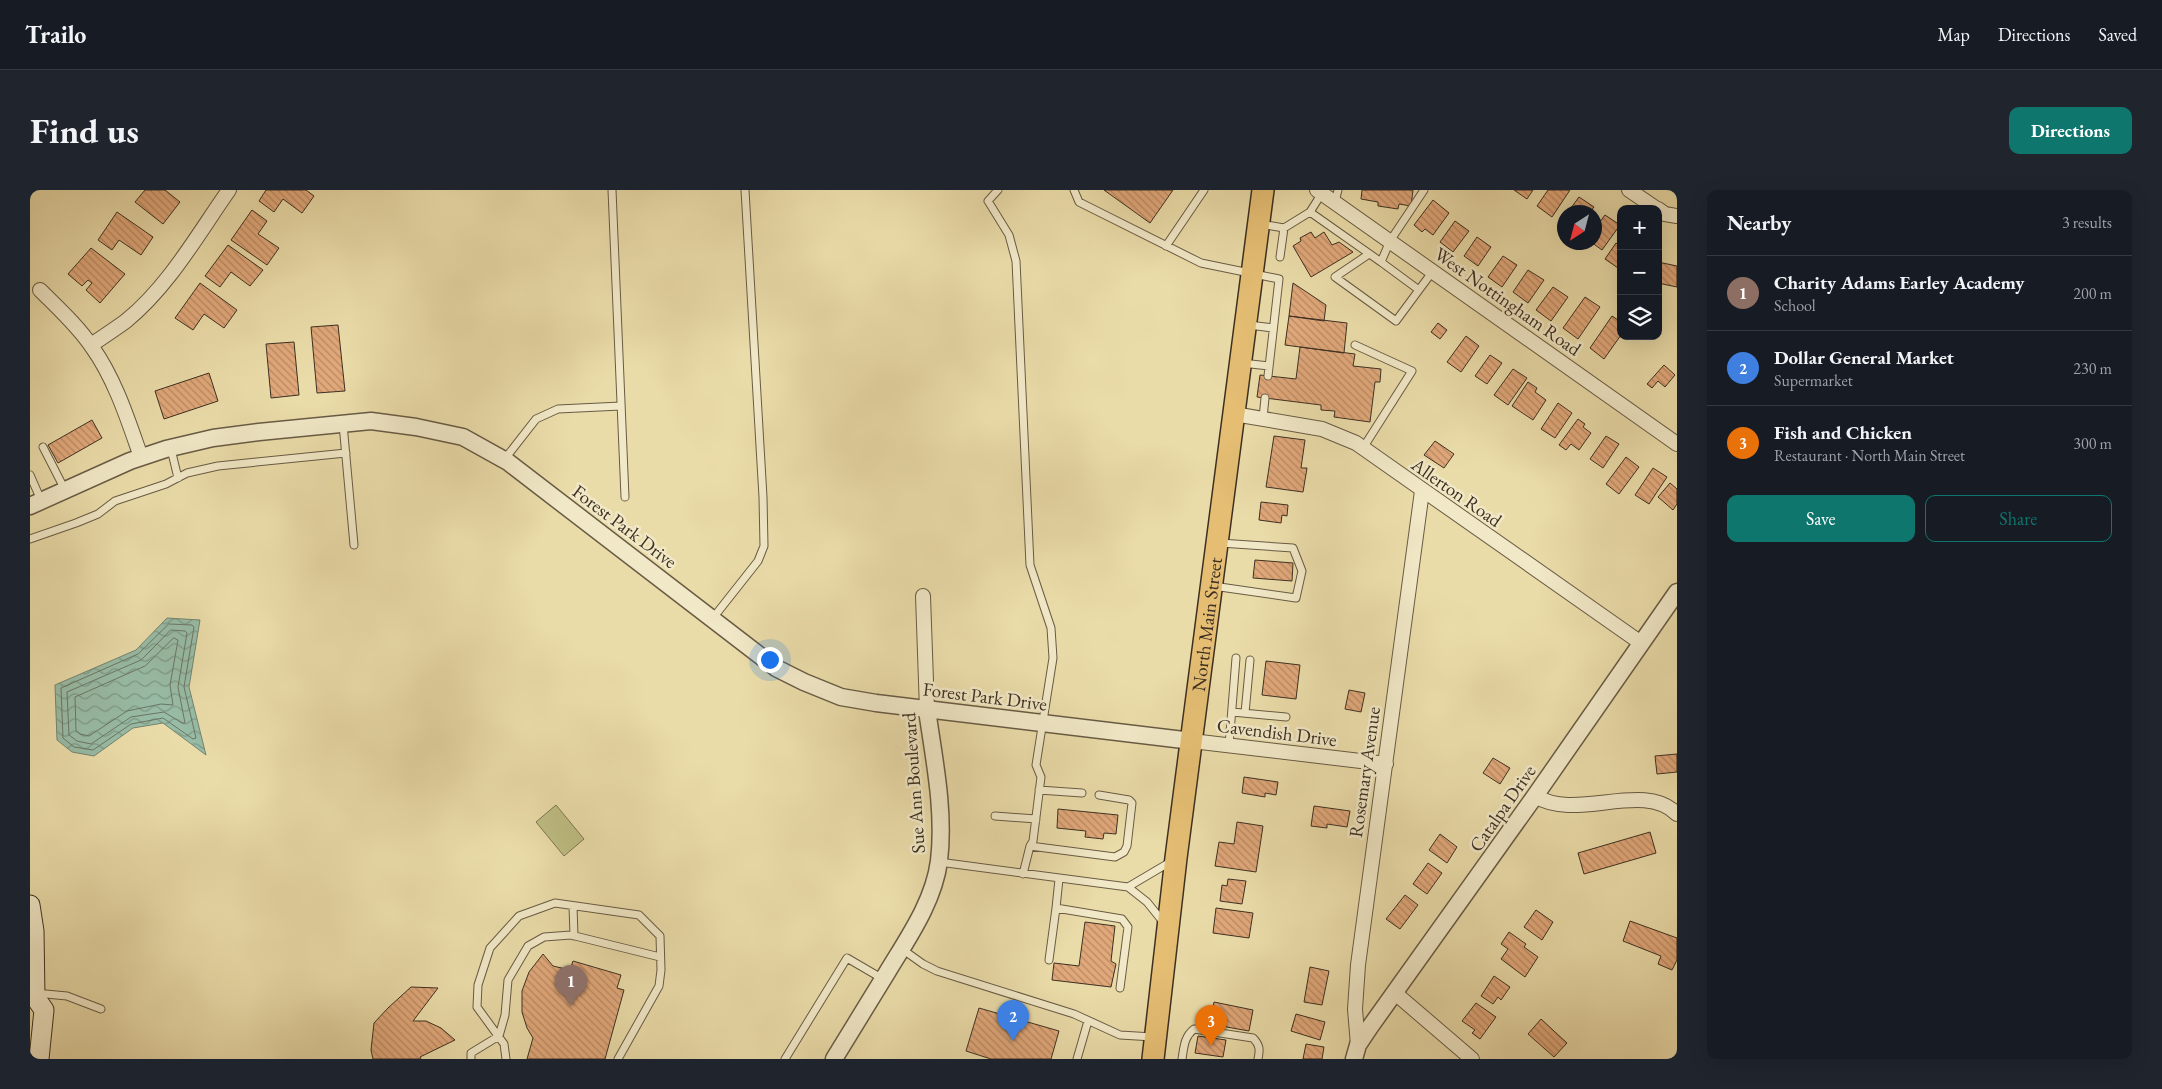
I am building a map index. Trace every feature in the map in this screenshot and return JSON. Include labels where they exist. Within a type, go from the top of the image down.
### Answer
[{"type":"main road","name":"North Main Street","points":[[1153,1059],[1176,858],[1263,190]]},
{"type":"main road","points":[[31,914],[34,931],[33,997],[44,1010],[39,1059]]},
{"type":"street","points":[[91,345],[127,320],[150,298],[168,276],[229,190]]},
{"type":"street","points":[[1629,190],[1652,205]]},
{"type":"street","name":"West Nottingham Road","points":[[1320,192],[1337,196],[1390,241],[1677,444]]},
{"type":"street","points":[[1662,212],[1677,216]]},
{"type":"street","points":[[40,290],[91,345],[106,370],[141,457]]},
{"type":"street","name":"Allerton Road","points":[[1234,414],[1322,429],[1363,448],[1641,643]]},
{"type":"street","name":"Forest Park Drive","points":[[36,503],[141,457],[171,447],[232,436],[371,421],[463,436],[504,460],[776,668],[804,682],[841,697],[928,710],[1192,741]]},
{"type":"street","name":"Rosemary Avenue","points":[[1356,1052],[1355,1009],[1358,965],[1422,491]]},
{"type":"street","name":"Catalpa Drive","points":[[1356,1052],[1395,993],[1677,592]]},
{"type":"street","name":"Sue Ann Boulevard","points":[[834,1059],[902,949],[925,907],[939,862],[938,796],[928,710],[923,596]]},
{"type":"street","name":"Cavendish Drive","points":[[1192,741],[1386,764]]},
{"type":"street","points":[[1535,796],[1549,803],[1564,805],[1649,800],[1667,806],[1677,814]]},
{"type":"street","points":[[1395,993],[1472,1059]]},
{"type":"lane","points":[[612,190],[625,497]]},
{"type":"lane","points":[[712,618],[758,561],[764,546],[745,190]]},
{"type":"lane","points":[[998,190],[988,201],[1009,235],[1016,261],[1030,565],[1051,628],[1054,658],[1041,723],[1036,765],[1041,777],[1033,841],[1023,874]]},
{"type":"lane","points":[[1074,190],[1078,202],[1201,263],[1278,279],[1268,376]]},
{"type":"lane","points":[[1166,246],[1204,190]]},
{"type":"lane","points":[[1381,262],[1390,241],[1424,190]]},
{"type":"lane","points":[[1258,224],[1284,228],[1310,212],[1320,192]]},
{"type":"lane","points":[[1310,212],[1419,290]]},
{"type":"lane","points":[[1280,257],[1284,228]]},
{"type":"lane","points":[[1370,254],[1335,277],[1396,321],[1433,271]]},
{"type":"lane","points":[[1245,325],[1273,328]]},
{"type":"lane","points":[[1355,345],[1412,371],[1363,448]]},
{"type":"lane","points":[[1241,363],[1269,366]]},
{"type":"lane","points":[[1263,418],[1266,398]]},
{"type":"lane","points":[[504,460],[536,419],[558,409],[621,406]]},
{"type":"lane","points":[[343,424],[354,545]]},
{"type":"lane","points":[[43,447],[65,490]]},
{"type":"lane","points":[[171,447],[178,478]]},
{"type":"lane","points":[[30,538],[98,514],[115,501],[166,484],[187,473],[218,466],[346,453]]},
{"type":"lane","points":[[30,475],[36,503]]},
{"type":"lane","points":[[1212,586],[1296,598],[1302,571],[1293,548],[1218,543]]},
{"type":"lane","points":[[1229,745],[1236,658]]},
{"type":"lane","points":[[1245,713],[1250,660]]},
{"type":"lane","points":[[1232,712],[1286,717]]},
{"type":"lane","points":[[1039,790],[1082,793]]},
{"type":"lane","points":[[1030,846],[1115,857],[1124,852],[1127,846],[1132,803],[1129,800],[1099,795]]},
{"type":"lane","points":[[995,816],[1036,819]]},
{"type":"lane","points":[[1128,887],[1176,858]]},
{"type":"lane","points":[[939,862],[1128,887],[1147,902],[1169,929]]},
{"type":"lane","points":[[1049,960],[1059,878]]},
{"type":"lane","points":[[506,1059],[504,1044],[477,1007],[478,986],[490,948],[519,916],[554,903],[639,915],[660,936],[661,970],[658,986],[618,1059]]},
{"type":"lane","points":[[573,906],[574,936]]},
{"type":"lane","points":[[1056,908],[1122,919],[1126,922],[1128,927],[1120,988]]},
{"type":"lane","points":[[471,1059],[471,1053],[499,1036],[505,1016],[508,980],[528,946],[544,937],[574,936],[660,957]]},
{"type":"lane","points":[[902,949],[922,964],[937,971],[1074,1014],[1120,1035],[1156,1038]]},
{"type":"lane","points":[[785,1059],[847,958],[883,979]]},
{"type":"lane","points":[[33,997],[67,996],[102,1009]]},
{"type":"lane","points":[[1077,1059],[1088,1021]]},
{"type":"lane","points":[[1182,1059],[1185,1040],[1194,1029],[1253,1038],[1258,1043],[1260,1052],[1258,1059]]},
{"type":"green space","points":[[556,805],[584,839],[564,856],[536,822]]},
{"type":"water","points":[[167,618],[200,620],[189,687],[206,755],[163,723],[133,728],[94,756],[72,752],[57,740],[55,685],[136,650]]},
{"type":"building","points":[[145,190],[165,190],[180,202],[163,224],[135,202]]},
{"type":"building","points":[[266,190],[306,190],[314,196],[302,213],[283,199],[274,212],[259,201]]},
{"type":"building","points":[[1104,190],[1173,190],[1150,223]]},
{"type":"building","points":[[1362,190],[1413,190],[1411,206],[1399,204],[1398,209],[1378,206],[1378,202],[1361,199]]},
{"type":"building","points":[[1514,190],[1533,190],[1527,199]]},
{"type":"building","points":[[1548,190],[1570,190],[1560,205],[1557,205],[1557,210],[1552,217],[1537,206]]},
{"type":"building","points":[[1579,197],[1591,205],[1573,205]]},
{"type":"building","points":[[1433,200],[1449,213],[1433,235],[1425,229],[1422,232],[1414,225]]},
{"type":"building","points":[[252,210],[267,221],[258,234],[279,248],[267,265],[231,240]]},
{"type":"building","points":[[117,212],[153,237],[141,255],[119,240],[112,250],[98,240]]},
{"type":"building","points":[[1605,215],[1617,223],[1617,229],[1602,250],[1602,219]]},
{"type":"building","points":[[1455,221],[1469,231],[1453,252],[1440,242]]},
{"type":"building","points":[[1311,232],[1315,238],[1324,232],[1332,245],[1339,242],[1353,252],[1311,277],[1293,246],[1301,241],[1300,238]]},
{"type":"building","points":[[1477,237],[1491,247],[1478,266],[1464,256]]},
{"type":"building","points":[[1616,243],[1617,267],[1605,259]]},
{"type":"building","points":[[228,245],[263,270],[250,286],[231,272],[220,287],[205,276]]},
{"type":"building","points":[[91,248],[125,274],[100,303],[86,290],[92,283],[88,280],[82,286],[68,274]]},
{"type":"building","points":[[1503,256],[1517,265],[1502,287],[1488,277]]},
{"type":"building","points":[[1662,263],[1677,266],[1677,287],[1662,284]]},
{"type":"building","points":[[1528,270],[1544,280],[1528,303],[1513,292]]},
{"type":"building","points":[[200,283],[237,310],[224,328],[204,314],[193,330],[175,318]]},
{"type":"building","points":[[1293,283],[1326,305],[1324,321],[1289,316]]},
{"type":"building","points":[[1553,287],[1568,297],[1551,321],[1536,310]]},
{"type":"building","points":[[1585,297],[1600,307],[1578,339],[1563,328]]},
{"type":"building","points":[[1289,316],[1347,323],[1344,353],[1285,345]]},
{"type":"building","points":[[1612,316],[1617,319],[1617,340],[1604,359],[1590,348]]},
{"type":"building","points":[[1438,323],[1447,330],[1440,339],[1431,332]]},
{"type":"building","points":[[338,325],[345,391],[317,393],[311,327]]},
{"type":"building","points":[[1466,336],[1479,346],[1461,372],[1447,362]]},
{"type":"building","points":[[294,342],[299,395],[271,398],[266,344]]},
{"type":"building","points":[[1300,347],[1355,354],[1353,366],[1381,369],[1380,382],[1375,382],[1370,422],[1334,417],[1335,411],[1321,410],[1321,405],[1257,397],[1260,375],[1296,379]]},
{"type":"building","points":[[1490,355],[1502,363],[1487,384],[1475,376]]},
{"type":"building","points":[[1664,365],[1675,375],[1665,387],[1658,381],[1652,388],[1647,384]]},
{"type":"building","points":[[1513,369],[1527,378],[1508,405],[1494,395]]},
{"type":"building","points":[[209,373],[218,401],[164,419],[155,391]]},
{"type":"building","points":[[1528,382],[1537,388],[1535,392],[1546,400],[1533,420],[1512,406]]},
{"type":"building","points":[[1558,403],[1572,413],[1555,438],[1541,429]]},
{"type":"building","points":[[1578,419],[1585,424],[1583,427],[1591,433],[1579,450],[1571,444],[1566,450],[1559,445]]},
{"type":"building","points":[[92,420],[102,438],[58,463],[48,445]]},
{"type":"building","points":[[1274,436],[1305,440],[1301,468],[1307,468],[1303,492],[1266,487]]},
{"type":"building","points":[[1606,436],[1619,444],[1603,468],[1590,459]]},
{"type":"building","points":[[1435,441],[1454,454],[1444,468],[1424,455]]},
{"type":"building","points":[[1626,457],[1639,467],[1619,494],[1606,484]]},
{"type":"building","points":[[1653,468],[1667,477],[1649,504],[1635,495]]},
{"type":"building","points":[[1670,483],[1677,489],[1677,504],[1673,510],[1658,497]]},
{"type":"building","points":[[1261,502],[1288,505],[1287,516],[1282,515],[1281,523],[1259,520]]},
{"type":"building","points":[[1255,560],[1293,563],[1292,581],[1253,578]]},
{"type":"building","points":[[1266,661],[1300,665],[1296,699],[1262,695]]},
{"type":"building","points":[[1349,690],[1365,693],[1361,712],[1345,709]]},
{"type":"building","points":[[1677,754],[1677,772],[1657,774],[1655,756]]},
{"type":"building","points":[[1493,758],[1510,768],[1500,784],[1483,773]]},
{"type":"building","points":[[1244,777],[1278,782],[1276,795],[1265,793],[1265,797],[1242,793]]},
{"type":"building","points":[[1314,806],[1350,811],[1347,827],[1327,824],[1327,828],[1311,826]]},
{"type":"building","points":[[1058,809],[1118,815],[1116,834],[1104,833],[1103,839],[1085,837],[1086,831],[1057,828]]},
{"type":"building","points":[[1237,822],[1263,826],[1256,872],[1215,866],[1219,842],[1234,844]]},
{"type":"building","points":[[1650,832],[1656,853],[1584,874],[1578,853]]},
{"type":"building","points":[[1440,834],[1457,847],[1447,863],[1429,850]]},
{"type":"building","points":[[1428,863],[1442,873],[1427,894],[1413,884]]},
{"type":"building","points":[[1228,879],[1246,881],[1242,904],[1220,901],[1222,885],[1227,886]]},
{"type":"building","points":[[1405,895],[1418,905],[1400,929],[1386,919]]},
{"type":"building","points":[[1216,908],[1253,913],[1249,938],[1213,933]]},
{"type":"building","points":[[1536,910],[1553,922],[1542,940],[1524,927]]},
{"type":"building","points":[[1630,921],[1677,938],[1677,960],[1672,970],[1658,964],[1661,956],[1623,941]]},
{"type":"building","points":[[1085,922],[1115,926],[1111,961],[1116,964],[1111,987],[1052,980],[1054,963],[1079,966]]},
{"type":"building","points":[[1509,932],[1526,944],[1524,947],[1538,957],[1525,977],[1501,959],[1508,949],[1501,944]]},
{"type":"building","points":[[543,954],[553,966],[570,970],[573,961],[621,975],[617,988],[624,990],[605,1059],[527,1059],[533,1038],[527,1028],[522,1012],[522,991],[529,972]]},
{"type":"building","points":[[1310,967],[1329,971],[1322,1005],[1304,1002]]},
{"type":"building","points":[[1494,976],[1510,987],[1501,1000],[1498,997],[1493,1004],[1481,996]]},
{"type":"building","points":[[411,987],[438,988],[413,1021],[426,1021],[441,1028],[455,1040],[420,1057],[421,1059],[373,1059],[371,1050],[374,1023]]},
{"type":"building","points":[[1214,1002],[1253,1010],[1249,1031],[1210,1024]]},
{"type":"building","points":[[1476,1003],[1496,1017],[1480,1039],[1472,1033],[1475,1030],[1462,1021]]},
{"type":"building","points":[[979,1008],[1059,1031],[1051,1059],[991,1059],[966,1051]]},
{"type":"building","points":[[1296,1014],[1325,1022],[1320,1040],[1291,1031]]},
{"type":"building","points":[[1541,1019],[1567,1043],[1554,1057],[1528,1034]]},
{"type":"building","points":[[1198,1036],[1226,1040],[1223,1057],[1195,1053]]},
{"type":"building","points":[[1306,1044],[1324,1047],[1322,1059],[1303,1059]]},
{"type":"place","name":"Charity Adams Earley Academy","points":[[571,1006]]},
{"type":"place","name":"Dollar General Market","points":[[1013,1041]]},
{"type":"place","name":"Fish and Chicken","points":[[1211,1046]]}]
